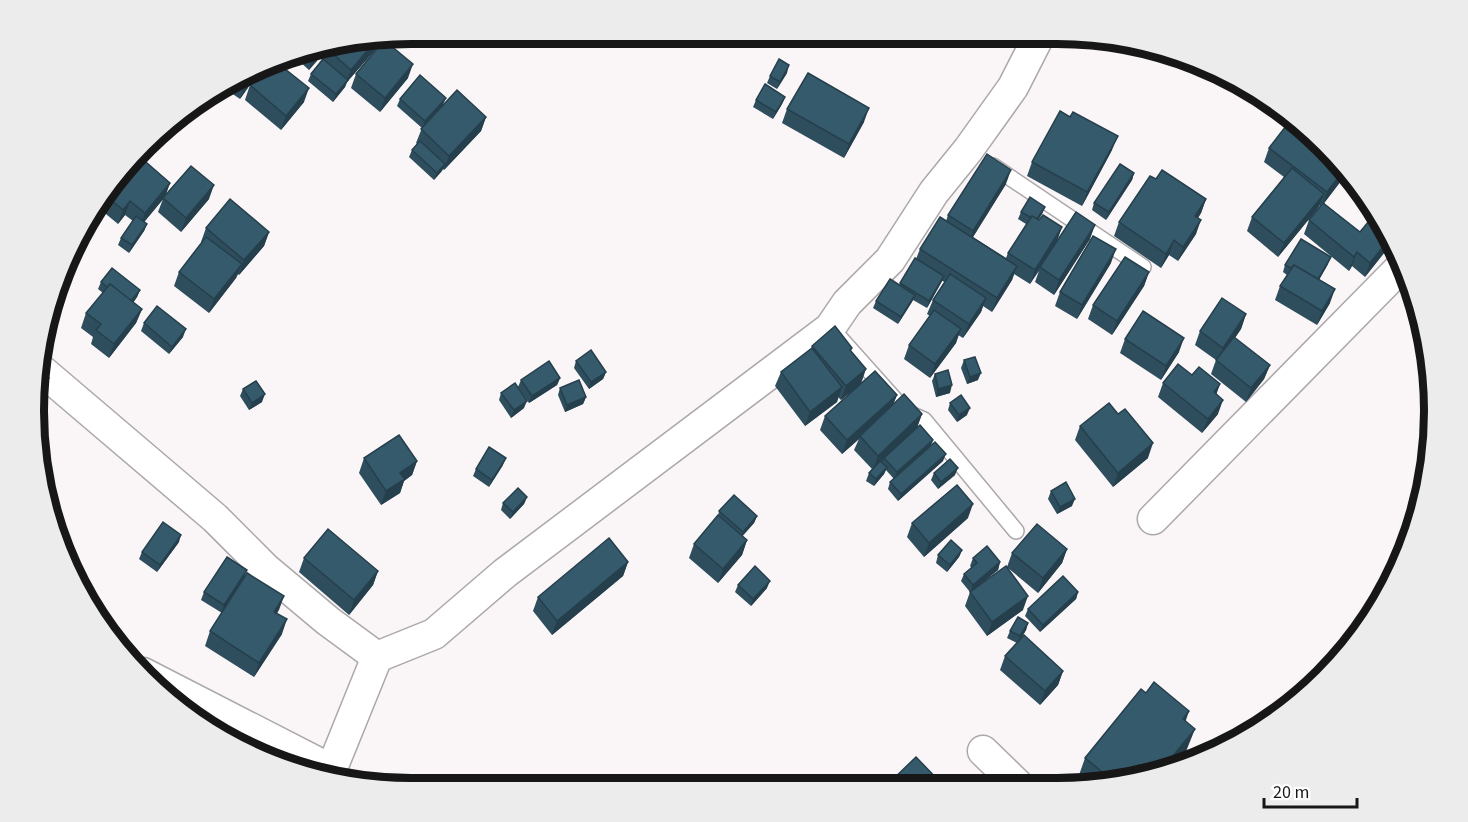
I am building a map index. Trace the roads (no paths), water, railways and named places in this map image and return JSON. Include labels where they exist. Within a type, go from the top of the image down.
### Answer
[{"type":"street","points":[[332,769],[377,657],[434,634],[505,573],[830,328],[847,303],[890,260],[934,192],[968,150],[1013,87],[1035,44]]},
{"type":"street","points":[[1153,519],[1397,271]]},
{"type":"street","points":[[46,374],[215,518],[267,569],[328,621],[377,657]]},
{"type":"street","points":[[169,687],[314,765]]},
{"type":"street","points":[[983,751],[1011,778]]},
{"type":"lane","points":[[968,150],[1143,267]]},
{"type":"lane","points":[[830,328],[906,412],[924,420],[1016,531]]}]
